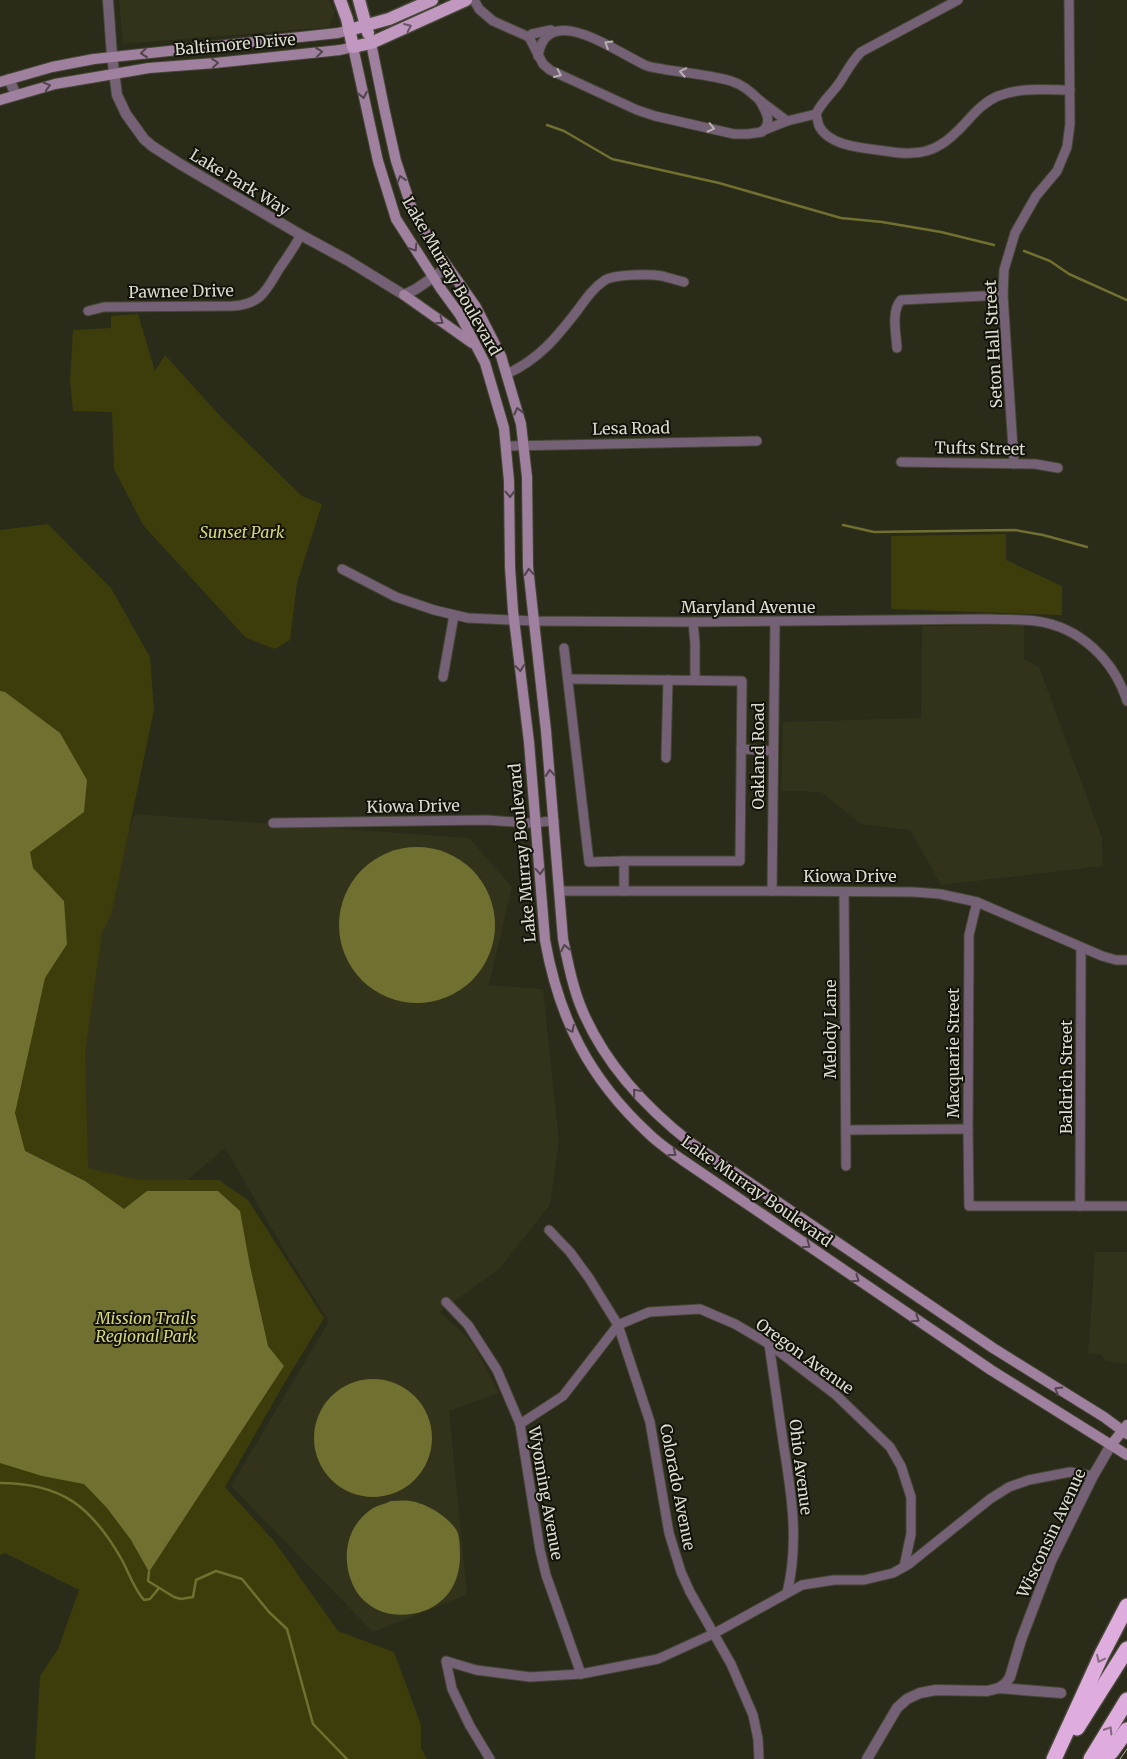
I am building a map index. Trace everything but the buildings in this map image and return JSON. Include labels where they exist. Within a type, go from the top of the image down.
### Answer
[{"type":"highway","points":[[1054,1759],[1102,1654],[1127,1606]]},
{"type":"highway","points":[[1059,1759],[1127,1649]]},
{"type":"highway","points":[[1091,1759],[1127,1700]]},
{"type":"highway","points":[[1102,1759],[1111,1752],[1127,1730]]},
{"type":"main road","name":"Lake Murray Boulevard","points":[[340,0],[353,47],[371,134],[396,219],[460,315],[485,363],[504,428],[509,480],[510,567],[514,620],[529,742],[545,940],[565,1017],[583,1053],[601,1082],[648,1134],[681,1159],[986,1367],[1127,1455]]},
{"type":"main road","name":"Lake Murray Boulevard","points":[[359,0],[367,26],[385,112],[403,184],[413,212],[448,267],[476,306],[501,356],[518,408],[527,477],[528,567],[554,821],[563,938],[574,984],[583,1011],[598,1042],[616,1069],[663,1121],[691,1143],[993,1348],[1125,1430]]},
{"type":"main road","name":"Baltimore Drive","points":[[4,81],[52,67],[112,56],[338,33],[389,19],[432,0]]},
{"type":"main road","name":"Baltimore Drive","points":[[0,100],[55,84],[114,73],[353,47],[371,43],[466,0]]},
{"type":"main road","points":[[404,295],[476,346]]},
{"type":"main road","points":[[875,1292],[885,1276]]},
{"type":"main road","points":[[986,1367],[993,1348]]},
{"type":"main road","points":[[1111,1445],[1125,1430]]},
{"type":"street","name":"Lake Park Way","points":[[108,0],[117,94],[126,114],[137,131],[152,146],[301,235],[332,250],[404,295]]},
{"type":"street","points":[[474,0],[479,9],[493,21],[529,37],[543,64],[550,70],[637,110],[655,116],[734,134],[762,132],[787,121],[816,114]]},
{"type":"street","points":[[958,0],[861,52],[853,60],[838,84],[820,104],[816,114],[819,126],[829,136],[853,147],[910,154],[927,151],[942,144],[980,107],[997,97],[1024,90],[1070,90]]},
{"type":"street","name":"Seton Hall Street","points":[[1014,464],[1003,295],[1004,270],[1015,233],[1036,196],[1057,171],[1067,147],[1070,124],[1069,0]]},
{"type":"street","points":[[529,37],[532,34],[570,26],[586,31],[646,66],[732,82],[749,90],[760,101],[787,121]]},
{"type":"street","points":[[538,56],[540,43],[551,30]]},
{"type":"street","points":[[4,81],[16,95]]},
{"type":"street","points":[[760,101],[768,119],[766,128],[762,132]]},
{"type":"street","name":"Pawnee Drive","points":[[88,311],[104,307],[232,306],[249,303],[269,287],[301,235]]},
{"type":"street","points":[[404,295],[448,267]]},
{"type":"street","points":[[507,374],[540,354],[552,343],[593,290],[606,280],[613,277],[662,276],[684,282]]},
{"type":"street","points":[[897,348],[896,313],[897,304],[901,300],[1003,295]]},
{"type":"street","name":"Lesa Road","points":[[506,446],[757,441]]},
{"type":"street","name":"Tufts Street","points":[[901,462],[1035,464],[1058,468]]},
{"type":"street","name":"Maryland Avenue","points":[[342,569],[396,597],[468,618],[533,621],[693,622],[989,619],[1047,623],[1074,634],[1097,651],[1115,674],[1124,690],[1127,701]]},
{"type":"street","points":[[442,677],[454,615]]},
{"type":"street","points":[[693,622],[695,680]]},
{"type":"street","name":"Oakland Road","points":[[772,890],[775,622]]},
{"type":"street","points":[[564,648],[589,862],[740,861],[742,681],[568,679]]},
{"type":"street","points":[[666,758],[668,680]]},
{"type":"street","points":[[741,749],[773,751]]},
{"type":"street","name":"Kiowa Drive","points":[[273,823],[554,821]]},
{"type":"street","points":[[624,861],[624,891]]},
{"type":"street","name":"Kiowa Drive","points":[[560,891],[772,890],[914,892],[954,896],[977,902],[1102,956],[1116,960],[1127,960]]},
{"type":"street","name":"Melody Lane","points":[[844,892],[846,1166]]},
{"type":"street","name":"Macquarie Street","points":[[977,902],[969,935],[969,1206],[1080,1206]]},
{"type":"street","name":"Baldrich Street","points":[[1080,1206],[1082,948]]},
{"type":"street","points":[[846,1130],[968,1129]]},
{"type":"street","points":[[1080,1206],[1127,1206]]},
{"type":"street","name":"Colorado Avenue","points":[[549,1230],[570,1252],[589,1278],[618,1325],[650,1422],[669,1533],[681,1572],[690,1592],[731,1664],[752,1715],[758,1739],[759,1759]]},
{"type":"street","name":"Wyoming Avenue","points":[[446,1302],[468,1325],[497,1370],[520,1424],[544,1567],[581,1674]]},
{"type":"street","name":"Oregon Avenue","points":[[520,1424],[562,1396],[618,1325],[649,1312],[700,1309],[735,1324],[769,1344],[836,1395],[882,1439],[896,1457],[907,1482],[912,1508],[911,1534],[904,1567]]},
{"type":"street","name":"Ohio Avenue","points":[[769,1344],[793,1504],[794,1539],[791,1578],[787,1593]]},
{"type":"street","name":"Wisconsin Avenue","points":[[999,1688],[1010,1678],[1021,1640],[1051,1561],[1093,1476],[1111,1445]]},
{"type":"street","points":[[490,1759],[470,1726],[452,1688],[446,1661],[476,1670],[530,1677],[581,1674],[658,1659],[715,1633],[802,1585],[834,1580],[864,1580],[893,1574],[990,1499],[1009,1487],[1029,1480],[1070,1472],[1093,1476]]},
{"type":"street","points":[[867,1759],[893,1713],[901,1703],[920,1693],[936,1690],[987,1691],[999,1688],[1061,1693]]},
{"type":"shaded area","points":[[119,0],[329,0],[335,12],[329,27],[123,44]]},
{"type":"shaded area","points":[[1024,625],[1024,659],[1039,667],[1102,838],[1103,866],[941,885],[910,830],[861,824],[821,792],[781,791],[783,722],[921,718],[922,626]]},
{"type":"shaded area","points":[[0,691],[5,692],[60,733],[87,780],[84,812],[30,852],[33,868],[64,901],[67,944],[45,978],[15,1113],[25,1151],[85,1181],[124,1209],[147,1191],[218,1191],[240,1211],[268,1346],[284,1366],[149,1572],[131,1540],[107,1508],[84,1484],[42,1476],[0,1463]]},
{"type":"shaded area","points":[[135,814],[469,838],[512,887],[489,985],[543,989],[559,1141],[550,1205],[500,1268],[440,1312],[472,1342],[499,1393],[449,1411],[467,1595],[373,1632],[231,1486],[329,1321],[287,1255],[225,1148],[185,1182],[127,1183],[75,1164],[90,927]]},
{"type":"shaded area","points":[[409,847],[425,847],[447,852],[473,869],[490,895],[495,925],[490,955],[473,981],[447,998],[425,1003],[409,1003],[387,998],[367,986],[356,975],[344,955],[339,933],[339,917],[344,895],[356,875],[367,864],[387,852]]},
{"type":"shaded area","points":[[1095,1252],[1127,1252],[1127,1364],[1105,1361],[1101,1354],[1088,1354]]},
{"type":"shaded area","points":[[373,1379],[384,1380],[406,1389],[422,1405],[431,1427],[431,1449],[422,1471],[406,1487],[384,1496],[373,1497],[362,1496],[340,1487],[324,1471],[315,1449],[314,1438],[315,1427],[324,1405],[340,1389],[362,1380]]},
{"type":"shaded area","points":[[391,1501],[416,1502],[430,1508],[449,1521],[458,1534],[460,1558],[454,1584],[448,1594],[439,1602],[429,1609],[418,1613],[405,1615],[380,1611],[361,1598],[350,1578],[347,1556],[348,1545],[356,1524],[373,1508]]},
{"type":"green space","name":"Sunset Park","points":[[138,314],[155,371],[165,355],[222,418],[302,496],[322,504],[297,583],[290,640],[275,649],[246,638],[143,525],[114,469],[112,412],[73,411],[70,381],[73,330],[111,328],[111,316]]},
{"type":"green space","name":"Mission Trails Regional Park","points":[[48,524],[111,588],[150,657],[154,710],[111,915],[102,932],[85,1053],[88,1168],[138,1180],[219,1180],[248,1200],[324,1318],[225,1487],[274,1541],[338,1631],[394,1652],[421,1725],[421,1748],[427,1759],[35,1759],[40,1676],[58,1649],[79,1590],[5,1553],[0,1555],[0,530]]},
{"type":"green space","points":[[1006,534],[1006,560],[1062,586],[1062,615],[891,609],[891,536]]},
{"type":"waterway","points":[[547,125],[564,131],[612,159],[719,183],[841,218],[882,222],[941,232],[994,245]]},
{"type":"waterway","points":[[1024,251],[1050,261],[1069,274],[1127,300]]},
{"type":"waterway","points":[[843,525],[874,532],[1015,530],[1043,535],[1087,547]]},
{"type":"waterway","points":[[0,1483],[22,1484],[41,1488],[58,1493],[73,1502],[87,1512],[111,1541],[137,1591],[144,1600],[150,1599],[159,1588]]},
{"type":"waterway","points":[[149,1572],[148,1581],[174,1597],[181,1599],[193,1597],[196,1580],[216,1571],[242,1579],[269,1612],[287,1629],[313,1724],[347,1759]]},
{"type":"tram line","points":[[1120,1759],[1127,1749]]}]
